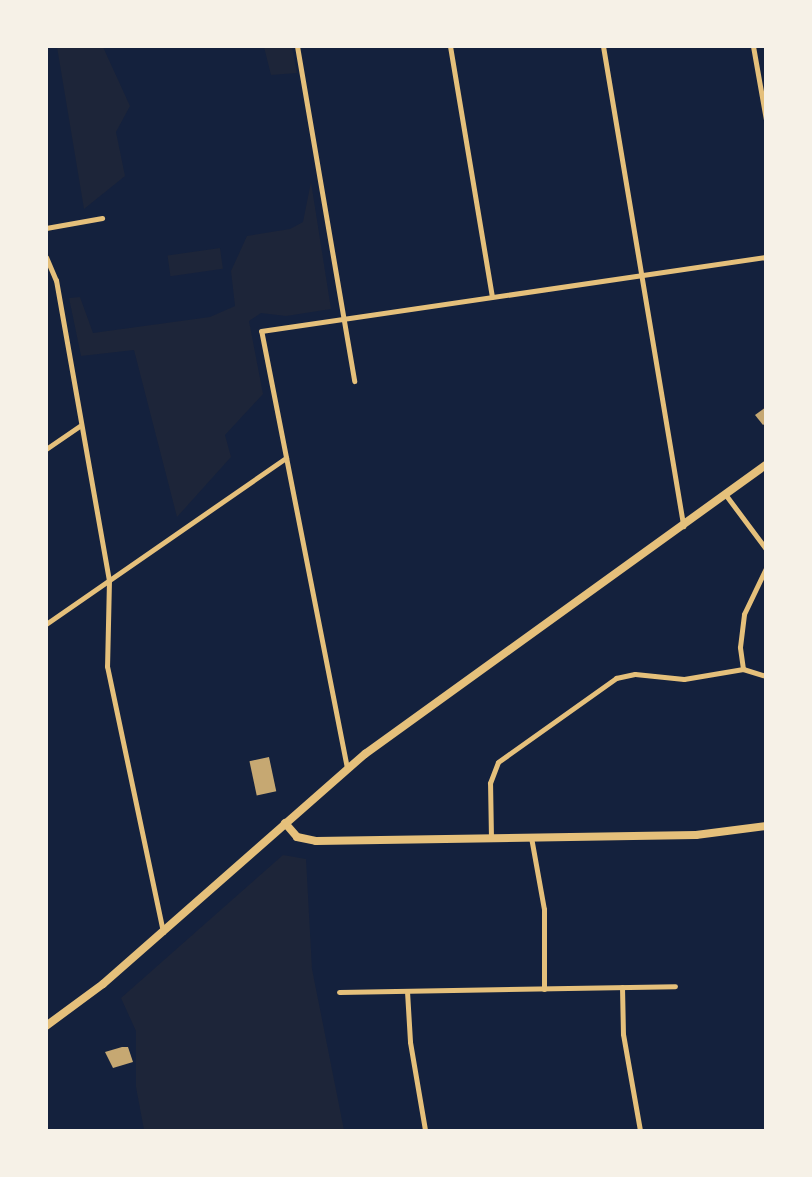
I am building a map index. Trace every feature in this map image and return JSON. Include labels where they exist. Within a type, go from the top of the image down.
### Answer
[{"type":"main road","points":[[46,1026],[103,984],[347,768],[765,465]]},
{"type":"main road","points":[[285,824],[297,837],[316,841],[696,835],[765,826]]},
{"type":"street","points":[[297,46],[354,381]]},
{"type":"street","points":[[450,46],[492,297]]},
{"type":"street","points":[[603,46],[682,526]]},
{"type":"street","points":[[753,46],[765,120]]},
{"type":"street","points":[[46,228],[102,218]]},
{"type":"street","points":[[46,257],[56,280],[109,580],[106,666],[163,932]]},
{"type":"street","points":[[347,768],[261,330],[765,257]]},
{"type":"street","points":[[46,450],[81,425]]},
{"type":"street","points":[[46,624],[286,458]]},
{"type":"street","points":[[725,494],[765,549]]},
{"type":"street","points":[[742,669],[740,647],[744,614],[765,568]]},
{"type":"street","points":[[491,838],[490,783],[498,762],[616,678],[634,674],[691,679],[742,669],[765,676]]},
{"type":"street","points":[[531,837],[544,909],[544,989]]},
{"type":"street","points":[[339,992],[675,986]]},
{"type":"street","points":[[622,987],[623,1035],[640,1130]]},
{"type":"street","points":[[407,991],[410,1042],[425,1131]]},
{"type":"shaded area","points":[[57,47],[103,47],[130,106],[116,132],[125,176],[84,209]]},
{"type":"shaded area","points":[[264,47],[292,47],[297,73],[271,75]]},
{"type":"shaded area","points":[[311,182],[331,309],[286,316],[261,313],[249,321],[263,394],[225,435],[231,457],[177,517],[134,350],[81,356],[69,298],[80,297],[93,333],[210,317],[235,306],[231,271],[247,236],[290,229],[303,222]]},
{"type":"shaded area","points":[[220,248],[223,269],[170,276],[168,255]]},
{"type":"shaded area","points":[[283,855],[306,859],[312,969],[344,1130],[144,1130],[136,1087],[136,1031],[121,998]]},
{"type":"building","points":[[766,407],[766,423],[763,425],[755,415]]},
{"type":"building","points":[[269,757],[276,791],[257,795],[249,761]]},
{"type":"building","points":[[128,1047],[133,1062],[113,1068],[105,1052]]}]
